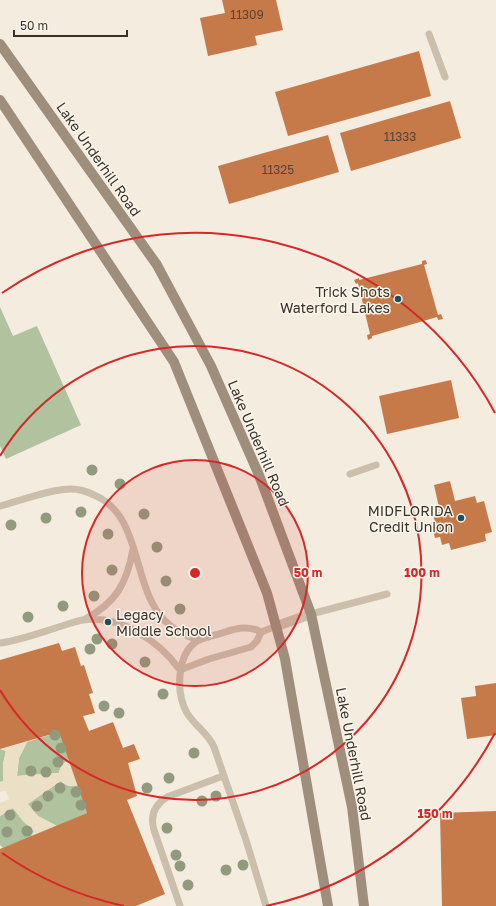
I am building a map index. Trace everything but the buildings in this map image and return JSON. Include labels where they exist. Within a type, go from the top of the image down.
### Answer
[{"type":"street","name":"Lake Underhill Road","points":[[0,44],[157,265],[214,374],[259,475],[311,614],[352,807],[364,906]]},
{"type":"street","points":[[0,100],[174,362],[267,593],[277,626],[285,659],[328,906]]},
{"type":"street","points":[[277,626],[311,614]]},
{"type":"lane","points":[[429,34],[445,77]]},
{"type":"lane","points":[[350,474],[376,465]]},
{"type":"lane","points":[[0,506],[60,490],[82,490],[98,496],[113,507],[124,524],[149,597],[157,611],[164,620],[179,632],[199,640]]},
{"type":"lane","points":[[0,643],[83,620],[101,610],[116,594],[127,576],[133,548]]},
{"type":"lane","points":[[311,614],[387,594]]},
{"type":"lane","points":[[83,620],[113,622],[137,632],[167,654],[180,670]]},
{"type":"lane","points":[[180,670],[209,659],[251,647],[257,641],[261,632],[277,626]]},
{"type":"lane","points":[[261,632],[253,628],[243,627],[199,640],[188,651],[180,670],[180,694],[184,708],[192,720],[211,741],[246,840],[266,906]]},
{"type":"lane","points":[[180,906],[154,830],[152,820],[154,811],[159,803],[167,797],[223,776]]},
{"type":"green space","points":[[0,307],[13,336],[37,326],[81,425],[6,459],[0,446]]},
{"type":"green space","points":[[59,732],[69,759],[59,773],[17,776],[19,758],[27,742]]},
{"type":"green space","points":[[0,749],[6,751],[3,764],[3,781],[0,782]]},
{"type":"green space","points":[[61,781],[69,786],[78,785],[87,813],[57,826],[38,816],[27,804]]},
{"type":"green space","points":[[13,808],[23,821],[34,831],[31,837],[3,848],[0,845],[0,816]]},
{"type":"shaded area","points":[[27,742],[19,758],[17,776],[59,773],[61,765],[69,759],[78,785],[68,785],[61,781],[28,804],[38,816],[57,826],[31,837],[34,831],[23,821],[13,808],[0,816],[0,803],[9,799],[6,791],[0,792],[0,782],[3,781],[3,764],[6,751],[1,749]]},
{"type":"place","name":"Trick Shots Waterford Lakes","points":[[398,299]]},
{"type":"place","name":"MIDFLORIDA Credit Union","points":[[461,518]]},
{"type":"place","name":"Legacy Middle School","points":[[108,622]]}]
